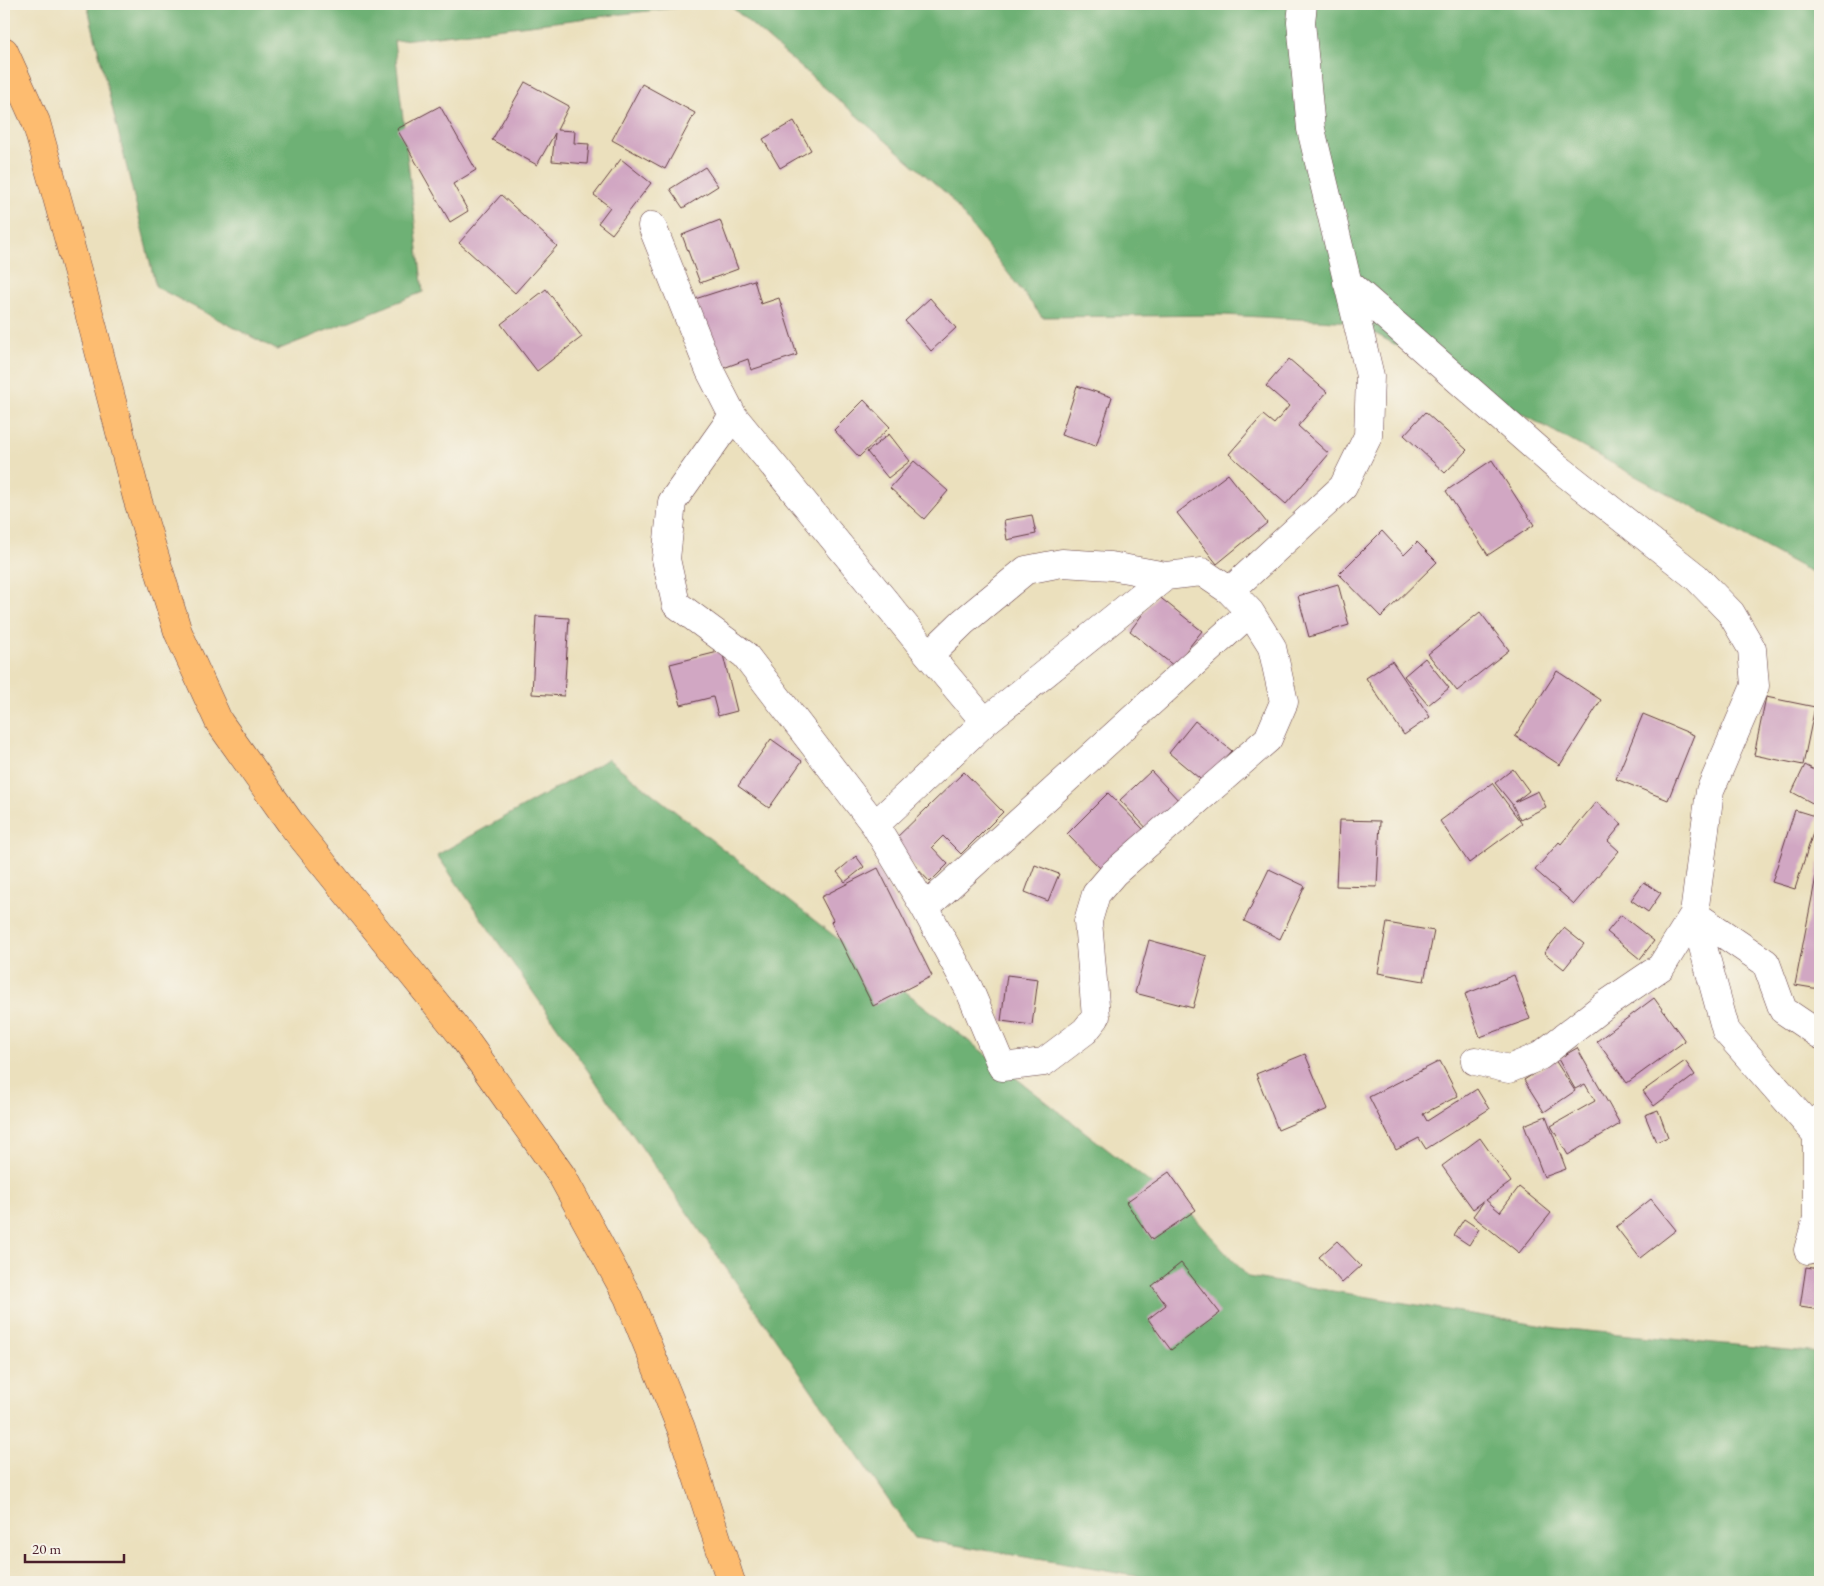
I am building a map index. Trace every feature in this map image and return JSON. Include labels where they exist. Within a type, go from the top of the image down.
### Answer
[{"type":"main road","points":[[4,51],[36,122],[92,324],[137,498],[178,632],[219,722],[292,825],[463,1037],[562,1176],[632,1306],[681,1428],[731,1582]]},
{"type":"street","points":[[1230,591],[1343,487],[1368,436],[1370,376],[1310,129],[1301,22],[1303,4]]},
{"type":"street","points":[[652,226],[710,372],[733,416],[985,722]]},
{"type":"street","points":[[1347,282],[1556,466],[1696,577],[1731,613],[1752,649],[1755,686],[1710,791],[1694,914],[1726,1031],[1818,1126],[1817,1218],[1808,1250]]},
{"type":"street","points":[[733,416],[672,502],[666,559],[676,604],[745,655],[875,825],[925,908],[969,989],[1002,1067],[1044,1062],[1085,1031],[1096,1017],[1088,921],[1096,894],[1114,874],[1268,739],[1284,702],[1272,647],[1250,612],[1230,591],[1202,572],[1166,576],[1111,566],[1062,563],[1026,570],[963,622],[929,655]]},
{"type":"street","points":[[875,825],[985,722],[1166,576]]},
{"type":"street","points":[[925,908],[1250,612]]},
{"type":"street","points":[[1694,914],[1766,963],[1783,1010],[1820,1035]]},
{"type":"street","points":[[1475,1060],[1509,1069],[1540,1056],[1605,1005],[1661,967],[1694,914]]},
{"type":"green space","points":[[87,4],[707,4],[394,41],[423,292],[277,350],[156,287]]},
{"type":"green space","points":[[728,4],[1820,4],[1820,577],[1354,322],[1223,315],[1042,317],[947,194]]},
{"type":"green space","points":[[608,759],[1195,1218],[1248,1277],[1556,1328],[1820,1353],[1820,1582],[1170,1582],[915,1538],[437,855]]},
{"type":"building","points":[[525,82],[569,106],[557,130],[575,131],[574,143],[589,144],[587,164],[552,161],[555,133],[537,165],[492,140]]},
{"type":"building","points":[[642,84],[695,113],[665,169],[612,140]]},
{"type":"building","points":[[440,106],[476,170],[453,184],[468,211],[450,222],[397,129]]},
{"type":"building","points":[[794,121],[811,150],[780,168],[763,139]]},
{"type":"building","points":[[621,159],[651,183],[612,234],[598,223],[610,207],[594,195]]},
{"type":"building","points":[[705,167],[718,186],[683,208],[670,189]]},
{"type":"building","points":[[501,195],[557,246],[515,293],[459,243]]},
{"type":"building","points":[[720,220],[738,269],[700,283],[682,235]]},
{"type":"building","points":[[754,280],[761,304],[779,298],[797,355],[751,370],[748,359],[718,370],[695,299]]},
{"type":"building","points":[[546,289],[582,337],[537,371],[501,324]]},
{"type":"building","points":[[930,298],[956,328],[931,351],[905,321]]},
{"type":"building","points":[[1289,359],[1327,392],[1298,426],[1329,454],[1286,504],[1229,454],[1263,415],[1274,424],[1289,406],[1266,386]]},
{"type":"building","points":[[1077,386],[1112,397],[1096,446],[1061,435]]},
{"type":"building","points":[[864,400],[890,427],[859,457],[834,430]]},
{"type":"building","points":[[1425,412],[1467,450],[1445,473],[1404,435]]},
{"type":"building","points":[[889,434],[910,461],[888,478],[867,452]]},
{"type":"building","points":[[1492,460],[1534,525],[1488,555],[1446,491]]},
{"type":"building","points":[[914,461],[948,491],[924,519],[890,488]]},
{"type":"building","points":[[1228,474],[1267,523],[1217,564],[1177,513]]},
{"type":"building","points":[[1032,515],[1036,534],[1007,540],[1004,520]]},
{"type":"building","points":[[1382,531],[1404,555],[1417,542],[1437,562],[1381,617],[1339,574]]},
{"type":"building","points":[[1338,584],[1349,625],[1309,637],[1298,596]]},
{"type":"building","points":[[1157,595],[1202,631],[1174,666],[1130,631]]},
{"type":"building","points":[[1480,612],[1509,650],[1457,691],[1428,654]]},
{"type":"building","points":[[536,616],[569,618],[564,696],[532,694]]},
{"type":"building","points":[[722,651],[737,711],[718,716],[713,697],[681,705],[670,664]]},
{"type":"building","points":[[1425,658],[1449,688],[1428,705],[1404,676]]},
{"type":"building","points":[[1392,661],[1430,717],[1404,735],[1366,678]]},
{"type":"building","points":[[1557,671],[1601,700],[1560,765],[1515,736]]},
{"type":"building","points":[[1766,697],[1815,707],[1803,765],[1754,755]]},
{"type":"building","points":[[1643,714],[1694,735],[1668,800],[1616,779]]},
{"type":"building","points":[[1195,721],[1232,751],[1205,783],[1169,753]]},
{"type":"building","points":[[771,739],[802,761],[769,808],[738,786]]},
{"type":"building","points":[[1805,765],[1820,773],[1820,797],[1816,805],[1792,792]]},
{"type":"building","points":[[1513,769],[1529,791],[1515,802],[1538,791],[1546,807],[1520,820],[1512,804],[1495,783]]},
{"type":"building","points":[[1151,771],[1181,803],[1150,832],[1120,800]]},
{"type":"building","points":[[964,772],[1003,812],[961,854],[943,836],[932,847],[948,864],[930,882],[892,842]]},
{"type":"building","points":[[1492,783],[1522,824],[1469,863],[1440,821]]},
{"type":"building","points":[[1108,793],[1144,830],[1103,871],[1067,834]]},
{"type":"building","points":[[1596,802],[1622,824],[1608,841],[1619,851],[1574,904],[1535,870],[1559,842],[1561,844]]},
{"type":"building","points":[[1795,810],[1818,817],[1795,889],[1772,882]]},
{"type":"building","points":[[1339,820],[1380,821],[1377,887],[1336,886]]},
{"type":"building","points":[[856,856],[864,867],[845,882],[837,872]]},
{"type":"building","points":[[1819,861],[1820,984],[1819,989],[1795,985]]},
{"type":"building","points":[[1035,865],[1059,874],[1048,901],[1025,892]]},
{"type":"building","points":[[878,868],[932,976],[873,1006],[831,922],[833,920],[821,897]]},
{"type":"building","points":[[1269,869],[1305,886],[1280,939],[1244,921]]},
{"type":"building","points":[[1644,882],[1661,893],[1648,912],[1631,900]]},
{"type":"building","points":[[1621,915],[1654,941],[1640,959],[1607,932]]},
{"type":"building","points":[[1387,923],[1434,931],[1424,981],[1378,973]]},
{"type":"building","points":[[1564,928],[1584,944],[1564,969],[1544,953]]},
{"type":"building","points":[[1149,940],[1207,956],[1193,1008],[1135,993]]},
{"type":"building","points":[[1007,975],[1038,979],[1032,1025],[1001,1021]]},
{"type":"building","points":[[1514,975],[1530,1019],[1480,1037],[1465,994]]},
{"type":"building","points":[[1654,998],[1685,1041],[1627,1083],[1597,1041]]},
{"type":"building","points":[[1577,1048],[1620,1124],[1568,1155],[1551,1126],[1595,1101],[1585,1084],[1575,1089],[1558,1059]]},
{"type":"building","points":[[1305,1054],[1328,1109],[1278,1130],[1256,1074]]},
{"type":"building","points":[[1555,1060],[1575,1091],[1544,1112],[1524,1080]]},
{"type":"building","points":[[1440,1061],[1458,1096],[1423,1114],[1427,1121],[1477,1089],[1489,1109],[1426,1149],[1419,1138],[1396,1150],[1369,1097]]},
{"type":"building","points":[[1685,1061],[1695,1075],[1654,1106],[1643,1091]]},
{"type":"building","points":[[1658,1110],[1668,1137],[1656,1142],[1645,1115]]},
{"type":"building","points":[[1546,1116],[1566,1169],[1544,1177],[1524,1125]]},
{"type":"building","points":[[1480,1138],[1511,1182],[1486,1200],[1500,1212],[1519,1187],[1551,1213],[1519,1253],[1473,1216],[1484,1201],[1473,1209],[1442,1166]]},
{"type":"building","points":[[1169,1172],[1196,1210],[1152,1240],[1126,1202]]},
{"type":"building","points":[[1651,1199],[1676,1230],[1640,1258],[1616,1227]]},
{"type":"building","points":[[1464,1219],[1479,1229],[1469,1245],[1454,1235]]},
{"type":"building","points":[[1337,1241],[1361,1266],[1342,1283],[1319,1257]]},
{"type":"building","points":[[1181,1263],[1220,1313],[1171,1350],[1148,1319],[1166,1305],[1152,1286]]},
{"type":"building","points":[[1806,1267],[1820,1269],[1820,1310],[1800,1307]]}]
